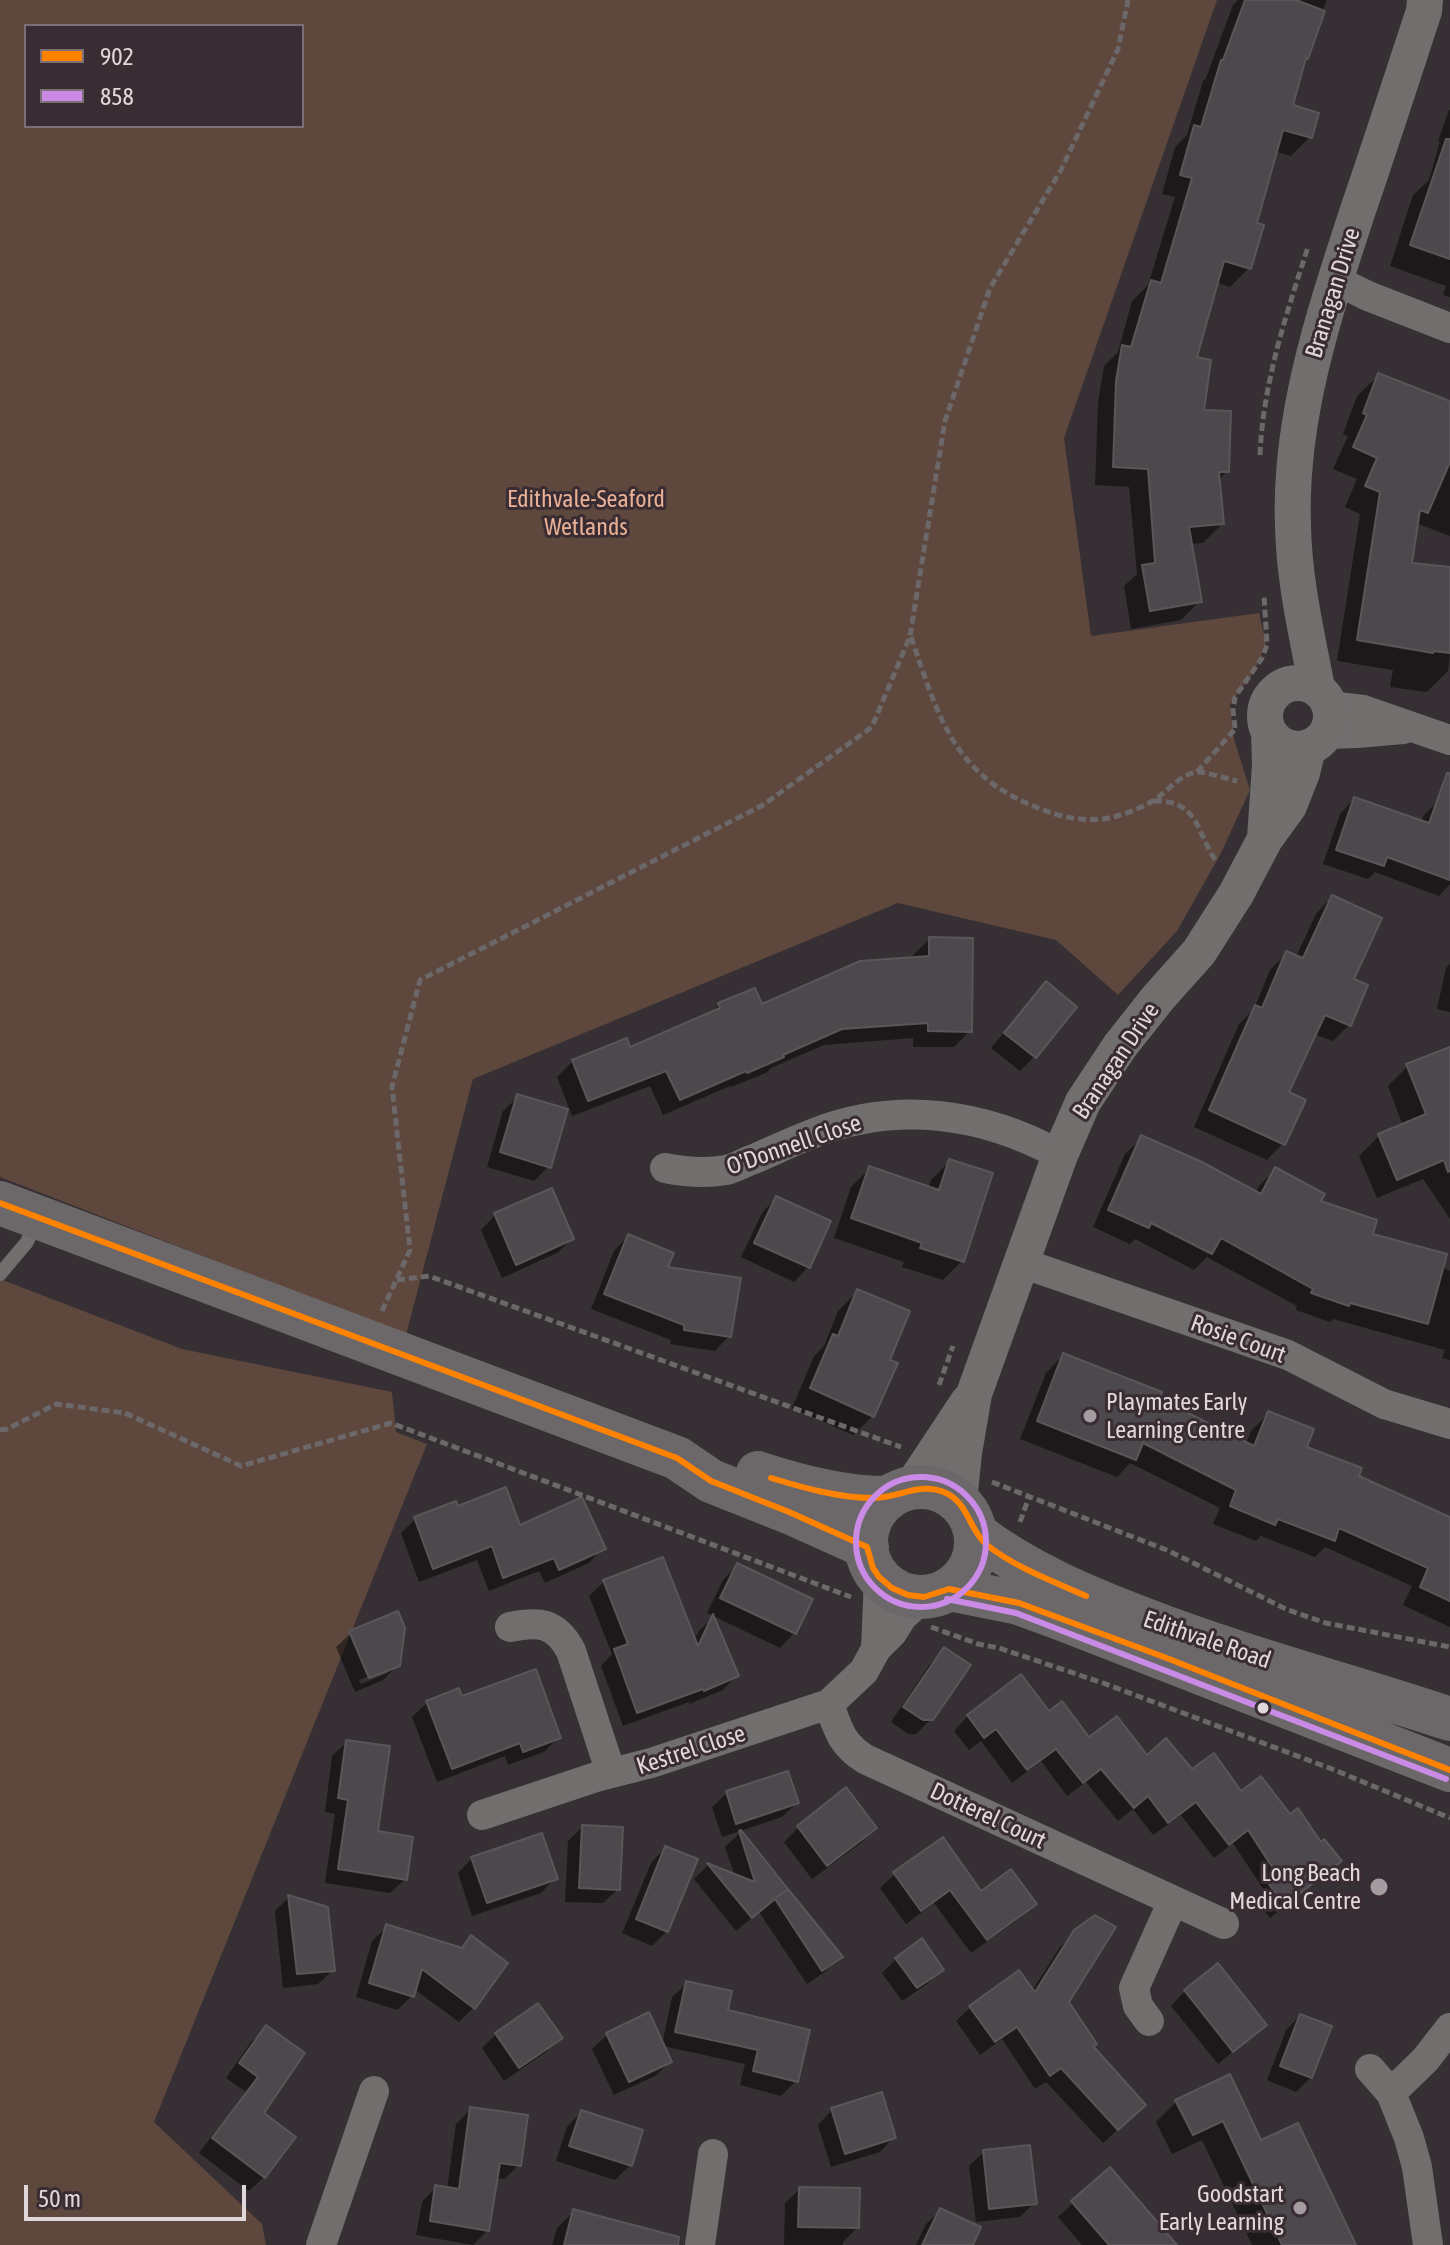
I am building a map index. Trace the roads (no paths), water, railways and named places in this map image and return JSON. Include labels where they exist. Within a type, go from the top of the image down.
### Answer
[{"type":"highway","name":"Edithvale Road","points":[[19,1211],[677,1458],[711,1481],[789,1512],[900,1589],[1019,1603],[1450,1770]]},
{"type":"highway","name":"Edithvale Road","points":[[677,1458],[723,1462],[798,1486],[846,1496],[900,1493]]},
{"type":"highway","points":[[929,1488],[946,1493],[968,1519],[976,1550],[971,1566],[962,1579],[900,1589],[867,1533],[878,1508],[900,1493],[929,1488]]},
{"type":"highway","name":"Edithvale Road","points":[[968,1519],[1003,1555],[1102,1603],[1251,1658],[1450,1719]]},
{"type":"street","name":"Branagan Drive","points":[[968,1519],[960,1491],[974,1394],[1060,1155],[1083,1102],[1120,1046],[1199,952],[1236,894],[1265,839],[1289,806],[1302,773],[1315,712],[1297,585],[1293,525],[1296,453],[1312,357],[1427,4]]},
{"type":"street","points":[[1335,280],[1450,328]]},
{"type":"street","points":[[1315,712],[1297,749],[1277,741],[1267,726],[1265,711],[1268,701],[1282,686],[1315,712],[1363,710],[1450,740]]},
{"type":"street","name":"Branagan Drive","points":[[1265,839],[1270,765],[1267,726]]},
{"type":"street","name":"O'Donnell Close","points":[[665,1168],[688,1173],[727,1170],[819,1131],[893,1115],[925,1114],[993,1125],[1060,1155]]},
{"type":"street","name":"Rosie Court","points":[[1022,1263],[1288,1355],[1384,1404],[1450,1424]]},
{"type":"street","name":"Branagan Drive","points":[[900,1493],[974,1394]]},
{"type":"street","name":"Kestrel Close","points":[[482,1815],[611,1773],[637,1768],[829,1704],[864,1671],[876,1649],[876,1623],[900,1589]]},
{"type":"street","points":[[510,1627],[527,1623],[548,1626],[565,1640],[611,1773]]},
{"type":"street","name":"Dotterel Court","points":[[829,1704],[842,1738],[865,1759],[1224,1924]]},
{"type":"street","points":[[1149,2021],[1138,2006],[1134,1988],[1173,1901]]},
{"type":"street","points":[[1391,2093],[1425,2060],[1450,2028]]},
{"type":"street","points":[[1370,2069],[1391,2093],[1415,2158],[1428,2245]]},
{"type":"street","points":[[321,2245],[374,2091]]},
{"type":"street","points":[[700,2245],[713,2154]]},
{"type":"lane","points":[[0,1274],[32,1235],[19,1211]]},
{"type":"place","name":"Playmates Early Learning Centre","points":[[1090,1416]]},
{"type":"place","name":"Long Beach Medical Centre","points":[[1379,1887]]},
{"type":"place","name":"Goodstart Early Learning","points":[[1300,2208]]},
{"type":"park label","name":"Edithvale-Seaford Wetlands","points":[[586,513]]}]
